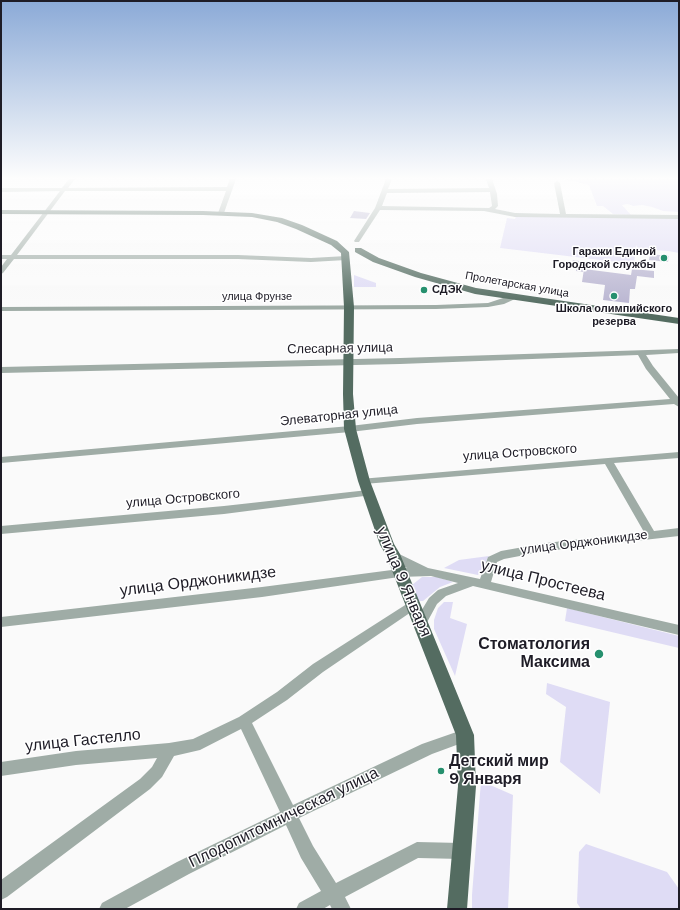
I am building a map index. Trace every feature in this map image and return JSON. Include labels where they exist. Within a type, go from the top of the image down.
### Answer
[{"type":"main road","name":"Пролетарская улица","points":[[283,221],[334,243],[351,252],[443,283],[512,297],[679,320]]},
{"type":"main road","points":[[351,252],[356,259],[373,259]]},
{"type":"main road","name":"улица 9 Января","points":[[351,252],[348,394],[350,429],[364,481],[387,545],[393,554],[399,573],[454,704],[464,735],[467,754],[467,786],[457,909]]},
{"type":"street","points":[[1,272],[40,221]]},
{"type":"street","points":[[1,257],[351,252],[370,221]]},
{"type":"street","name":"улица Фрунзе","points":[[1,309],[488,305],[501,302],[512,297]]},
{"type":"street","name":"Слесарная улица","points":[[1,370],[679,351]]},
{"type":"street","points":[[641,353],[657,378],[678,402]]},
{"type":"street","name":"Элеваторная улица","points":[[1,460],[350,429],[417,421],[678,402]]},
{"type":"street","name":"улица Островского","points":[[364,481],[679,455]]},
{"type":"street","points":[[608,460],[651,535]]},
{"type":"street","name":"улица Островского","points":[[1,530],[224,510],[368,493]]},
{"type":"street","name":"улица Орджоникидзе","points":[[479,583],[492,560],[501,555],[546,547],[679,532]]},
{"type":"street","points":[[393,554],[410,565],[431,572]]},
{"type":"street","name":"улица Простеева","points":[[399,573],[431,572],[679,630]]},
{"type":"street","name":"улица Орджоникидзе","points":[[1,622],[262,592],[399,573]]},
{"type":"street","points":[[420,623],[433,601],[442,593],[453,588],[479,583]]},
{"type":"street","name":"улица Гастелло","points":[[1,769],[76,758],[169,750],[195,745],[244,721],[282,696],[318,668],[413,605]]},
{"type":"street","points":[[244,721],[307,852],[342,909]]},
{"type":"street","name":"Плодопитомническая улица","points":[[108,909],[183,868],[290,815],[400,762],[464,735]]},
{"type":"street","points":[[1,891],[145,784],[157,772],[169,750]]},
{"type":"street","points":[[305,909],[417,850],[461,851]]},
{"type":"shaded area","points":[[506,221],[679,221],[679,253],[638,249],[636,245],[634,264],[500,248]]},
{"type":"shaded area","points":[[354,275],[376,283],[376,287],[354,287]]},
{"type":"shaded area","points":[[489,556],[478,575],[444,568],[459,560]]},
{"type":"shaded area","points":[[422,577],[437,577],[453,582],[440,587],[423,601],[418,601],[412,585]]},
{"type":"shaded area","points":[[444,602],[453,602],[450,618],[467,624],[455,676],[434,629],[434,620],[438,608]]},
{"type":"shaded area","points":[[567,608],[679,636],[679,648],[565,621]]},
{"type":"shaded area","points":[[547,683],[610,702],[600,794],[560,762],[566,707],[546,694]]},
{"type":"shaded area","points":[[481,781],[513,795],[508,909],[472,909]]},
{"type":"shaded area","points":[[586,844],[667,872],[679,889],[679,909],[581,909],[577,903],[579,852]]},
{"type":"building","name":"Гаражи Единой Городской службы","points":[[650,254],[669,256],[668,262],[649,260]]},
{"type":"building","points":[[573,260],[585,262],[584,272],[576,271],[577,268],[571,267]]},
{"type":"building","points":[[584,269],[631,275],[632,269],[654,271],[654,278],[637,276],[635,289],[630,289],[629,303],[603,300],[605,285],[582,282]]},
{"type":"place","name":"Гаражи Единой Городской службы","points":[[664,258]]},
{"type":"place","name":"СДЭК","points":[[424,290]]},
{"type":"place","name":"Школа олимпийского резерва","points":[[614,296]]},
{"type":"place","name":"Стоматология Максима","points":[[599,654]]},
{"type":"place","name":"Детский мир 9 Января","points":[[441,771]]}]
